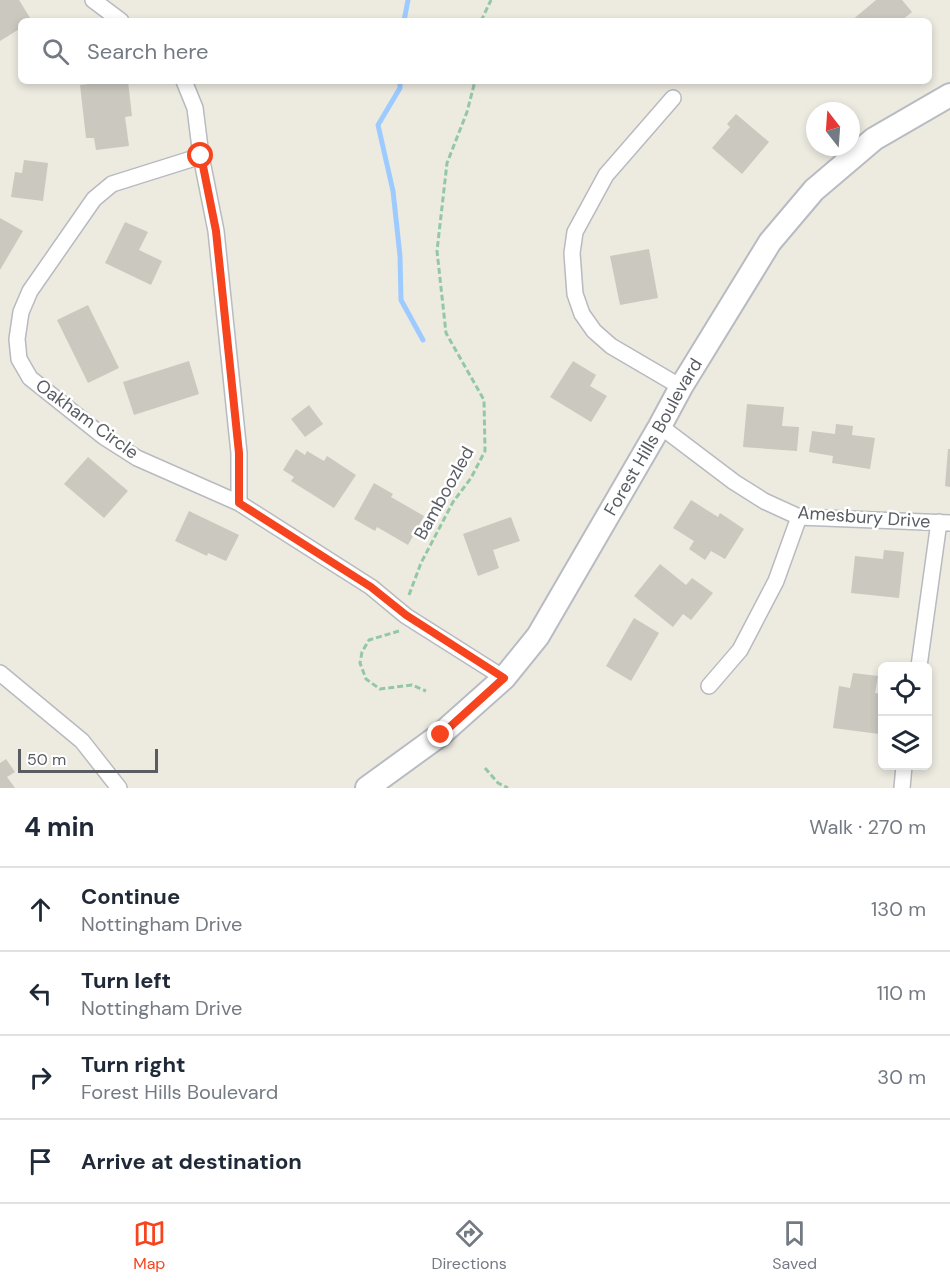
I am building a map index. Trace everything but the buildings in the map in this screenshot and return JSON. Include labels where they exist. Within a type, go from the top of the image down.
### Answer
[{"type":"main road","name":"Forest Hills Boulevard","points":[[367,788],[441,735],[504,678],[538,636],[681,387],[770,242],[814,190],[874,139],[950,95]]},
{"type":"street","points":[[93,0],[117,18]]},
{"type":"street","points":[[184,84],[195,108],[201,156],[216,231],[239,453],[239,503]]},
{"type":"street","points":[[673,98],[606,175],[575,232],[572,253],[575,294],[582,314],[594,332],[611,346],[681,387]]},
{"type":"street","name":"Oakham Circle","points":[[201,156],[112,184],[94,199],[30,291],[21,312],[16,339],[20,359],[30,378],[104,437],[137,458],[239,503],[371,587],[406,615],[504,678]]},
{"type":"street","name":"Amesbury Drive","points":[[660,426],[764,501],[799,517],[945,523]]},
{"type":"street","points":[[709,686],[740,650],[776,581],[799,517]]},
{"type":"street","points":[[920,662],[945,523]]},
{"type":"street","points":[[0,673],[82,741],[119,788]]},
{"type":"street","points":[[902,788],[904,770]]},
{"type":"path","points":[[482,18],[491,0]]},
{"type":"path","name":"Bamboozled","points":[[407,598],[421,563],[453,502],[471,478],[485,451],[484,400],[446,333],[437,250],[447,163],[475,84]]},
{"type":"path","points":[[406,627],[369,640],[362,652],[360,663],[366,679],[380,689],[412,685],[426,692]]},
{"type":"path","points":[[484,768],[498,783],[508,788]]},
{"type":"waterway","points":[[405,18],[408,0]]},
{"type":"waterway","points":[[400,84],[400,88],[378,125],[393,191],[400,256],[401,300],[423,340]]},
{"type":"route","points":[[201,156],[216,231],[239,453],[239,503],[371,587],[406,615],[504,678],[441,735]]}]
